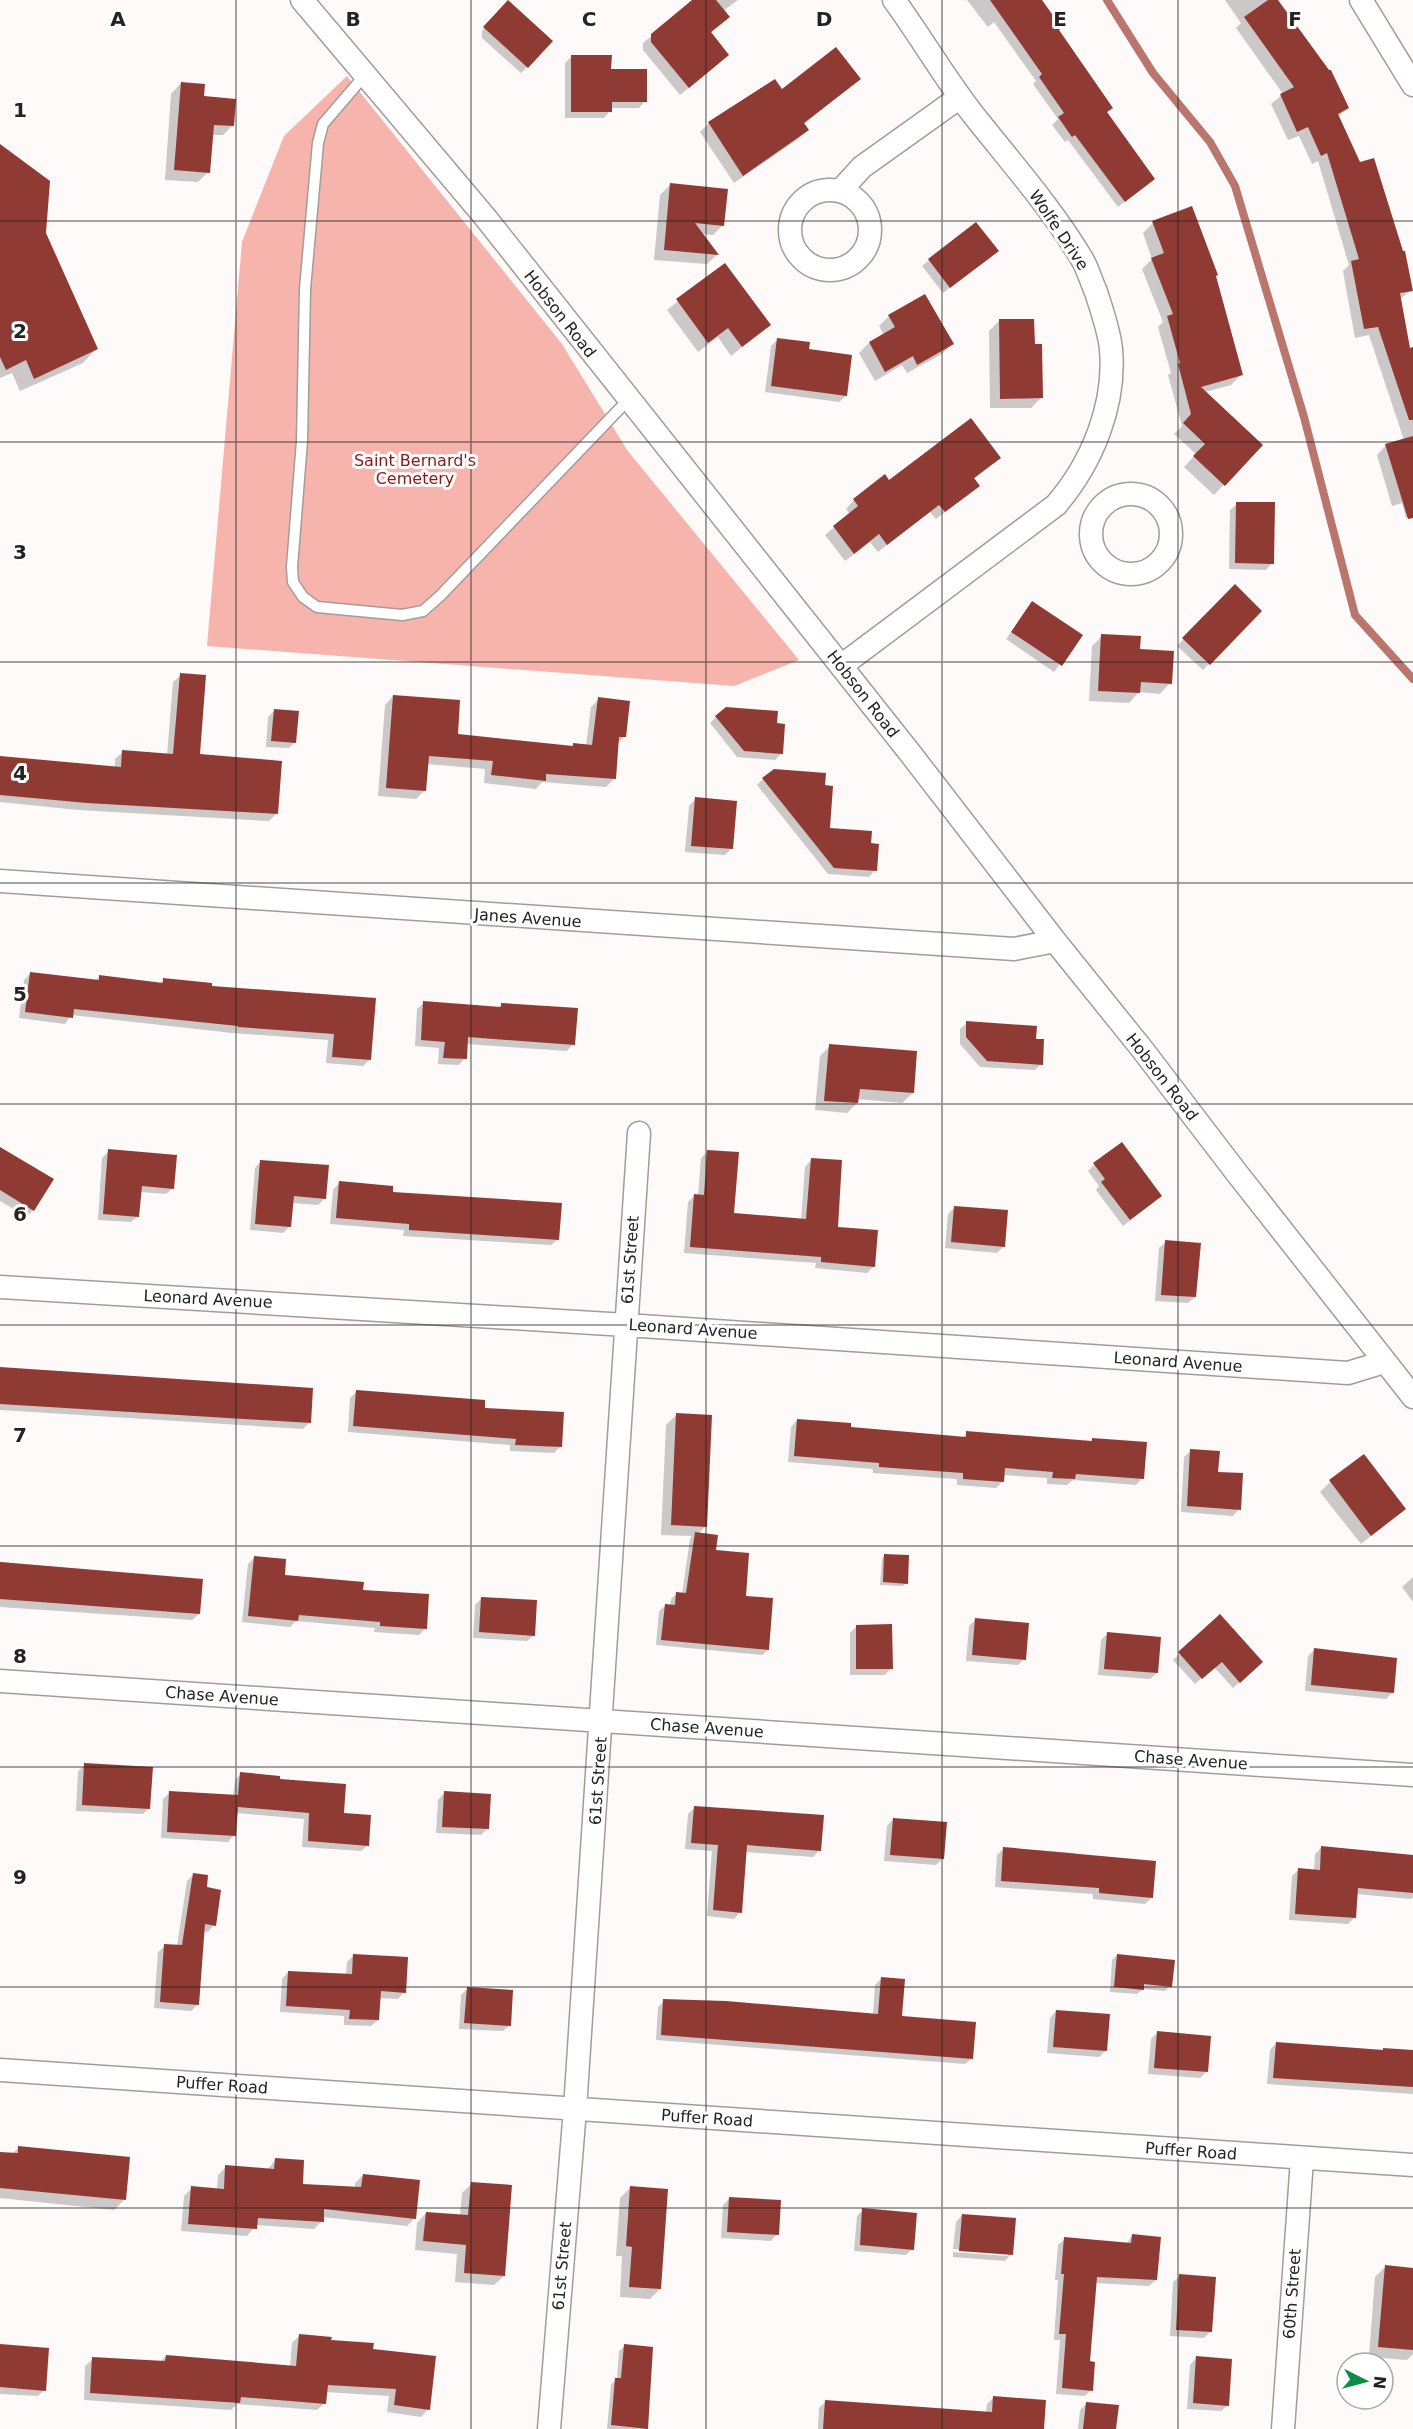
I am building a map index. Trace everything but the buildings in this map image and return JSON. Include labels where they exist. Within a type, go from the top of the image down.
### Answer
[{"type":"street","name":"Hobson Road","points":[[302,0],[485,218],[841,666],[1055,942],[1142,1049],[1384,1362],[1411,1391]]},
{"type":"street","name":"Wolfe Drive","points":[[841,666],[1056,505],[1075,483],[1088,458],[1100,429],[1111,375],[1111,349],[1105,318],[1083,260],[1048,210],[960,98],[894,0]]},
{"type":"street","points":[[1361,0],[1413,85]]},
{"type":"street","points":[[841,190],[862,167],[960,98]]},
{"type":"street","points":[[1075,483],[1101,508]]},
{"type":"street","name":"Janes Avenue","points":[[0,881],[1014,949],[1055,942]]},
{"type":"street","name":"61st Street","points":[[549,2429],[575,2109],[602,1721],[639,1133]]},
{"type":"street","name":"Leonard Avenue","points":[[0,1287],[1348,1372],[1384,1362]]},
{"type":"street","name":"Chase Avenue","points":[[0,1681],[1413,1775]]},
{"type":"street","name":"Puffer Road","points":[[0,2070],[1413,2165]]},
{"type":"street","name":"60th Street","points":[[1283,2429],[1302,2159]]},
{"type":"lane","points":[[365,75],[323,124],[318,143],[304,289],[302,441],[292,567],[293,582],[303,597],[317,607],[402,615],[423,611],[628,400]]},
{"type":"green space","name":"Saint Bernard's Cemetery","points":[[347,76],[562,344],[627,450],[799,660],[734,686],[207,646],[242,242],[284,136]]},
{"type":"waterway","points":[[1107,0],[1153,73],[1210,142],[1235,186],[1304,417],[1355,615],[1413,679]]}]
